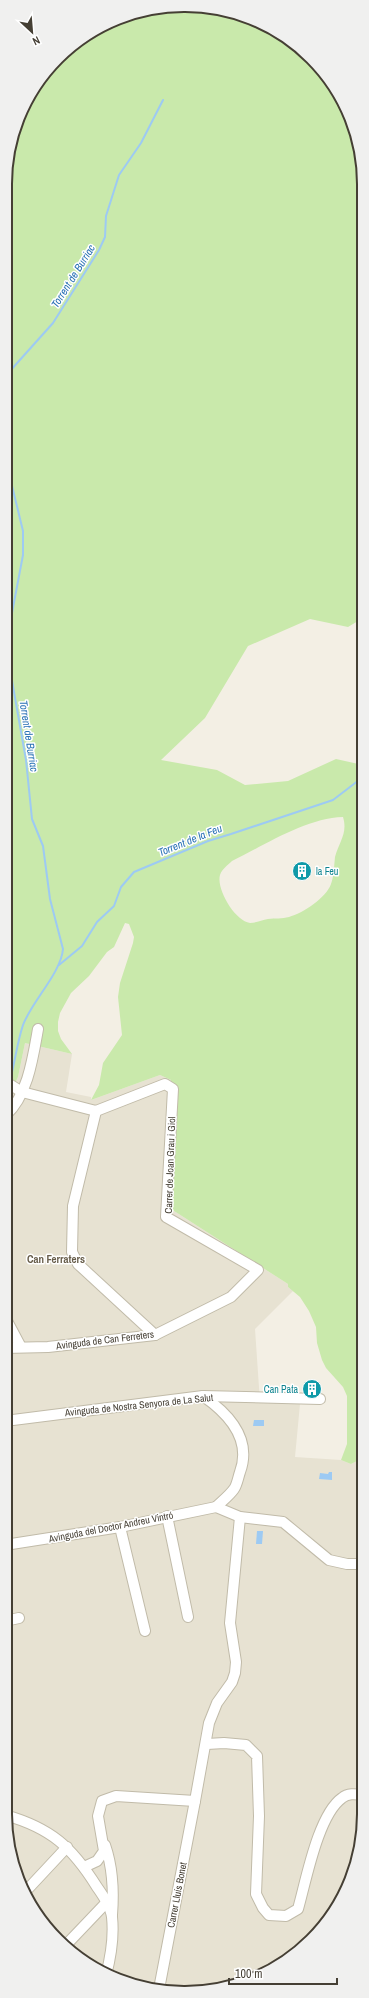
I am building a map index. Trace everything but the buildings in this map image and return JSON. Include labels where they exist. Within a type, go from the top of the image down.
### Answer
[{"type":"street","points":[[12,1106],[22,1092],[33,1058],[38,1029]]},
{"type":"street","name":"Carrer de Joan Grau i Giol","points":[[96,1111],[165,1084],[173,1090],[166,1217],[258,1270]]},
{"type":"street","points":[[12,1086],[22,1092],[96,1111],[73,1206],[72,1252],[78,1264],[155,1335]]},
{"type":"street","name":"Avinguda de Can Ferreters","points":[[12,1348],[48,1347],[155,1335],[231,1297],[258,1270]]},
{"type":"street","points":[[12,1329],[21,1347]]},
{"type":"street","points":[[203,1396],[220,1408],[234,1424],[242,1439],[244,1462],[234,1489],[216,1507],[240,1517],[283,1522],[329,1560],[347,1564],[357,1564]]},
{"type":"street","name":"Avinguda de Nostra Senyora de La Salut","points":[[12,1420],[203,1396],[320,1399]]},
{"type":"street","name":"Avinguda del Doctor Andreu Vintró","points":[[12,1544],[120,1527],[216,1507]]},
{"type":"street","points":[[167,1516],[188,1617]]},
{"type":"street","name":"Carrer Lluís Bonet","points":[[160,1985],[207,1744],[209,1723],[216,1703],[232,1682],[235,1673],[236,1662],[230,1623],[240,1517]]},
{"type":"street","points":[[120,1527],[145,1631]]},
{"type":"street","points":[[12,1620],[19,1618]]},
{"type":"street","points":[[207,1744],[224,1742],[246,1745],[258,1756],[260,1816],[256,1894],[263,1908],[269,1914],[286,1916],[298,1909],[317,1842],[329,1811],[342,1798],[349,1794],[357,1795]]},
{"type":"street","points":[[84,1867],[97,1861],[104,1851],[98,1816],[102,1801],[116,1796],[195,1801]]},
{"type":"street","points":[[12,1817],[30,1822],[52,1835],[67,1847],[84,1867],[112,1915]]},
{"type":"street","points":[[103,1839],[112,1864],[114,1891],[111,1957],[108,1968]]},
{"type":"street","points":[[28,1887],[67,1847]]},
{"type":"street","points":[[69,1941],[106,1903]]},
{"type":"shaded area","points":[[25,1043],[72,1054],[66,1092],[91,1097],[91,1100],[160,1075],[171,1080],[171,1209],[288,1284],[288,1287],[293,1291],[255,1329],[260,1402],[300,1404],[295,1457],[341,1460],[351,1464],[357,1461],[357,1825],[354,1847],[344,1880],[334,1900],[321,1919],[298,1943],[271,1963],[251,1973],[218,1983],[196,1986],[173,1986],[151,1983],[118,1973],[89,1957],[71,1943],[55,1927],[41,1909],[25,1880],[15,1847],[12,1825],[12,1090],[18,1077]]},
{"type":"green space","points":[[173,12],[196,12],[218,15],[251,25],[271,35],[290,48],[314,71],[334,98],[344,118],[354,151],[357,173],[357,622],[348,627],[310,619],[248,646],[205,718],[161,760],[217,770],[245,785],[288,781],[336,759],[357,764],[357,1461],[351,1464],[341,1460],[347,1444],[347,1396],[343,1387],[326,1368],[322,1360],[317,1343],[316,1327],[309,1311],[300,1297],[288,1287],[288,1284],[171,1209],[171,1080],[160,1075],[91,1100],[99,1085],[103,1063],[122,1035],[118,997],[120,983],[134,937],[129,924],[125,923],[114,947],[107,952],[89,976],[71,993],[60,1013],[58,1031],[61,1039],[72,1054],[25,1043],[18,1077],[12,1090],[12,173],[15,151],[25,118],[41,89],[55,71],[71,55],[89,41],[118,25],[151,15]],"holes":[[[343,817],[344,833],[335,857],[331,884],[319,900],[301,912],[289,917],[268,919],[250,923],[238,917],[228,904],[221,888],[220,875],[225,867],[232,861],[286,833],[315,822]]]},
{"type":"water","points":[[254,1420],[264,1420],[264,1426],[253,1426]]},
{"type":"water","points":[[329,1472],[332,1472],[332,1480],[319,1479],[320,1473],[328,1474]]},
{"type":"water","points":[[257,1531],[263,1531],[262,1544],[256,1544]]},
{"type":"waterway","name":"Torrent de Burriac","points":[[12,369],[53,323],[99,250],[105,237],[106,216],[119,175],[141,143],[163,100]]},
{"type":"waterway","name":"Torrent de Burriac","points":[[12,486],[23,531],[23,555],[12,613]]},
{"type":"waterway","name":"Torrent de Burriac","points":[[12,681],[26,760],[32,819],[43,846],[50,899],[63,949],[57,968],[23,1025],[12,1071]]},
{"type":"waterway","name":"Torrent de la Feu","points":[[59,965],[82,946],[97,922],[114,906],[121,887],[134,872],[208,841],[333,800],[357,782]]},
{"type":"place","name":"la Feu","points":[[302,871]]},
{"type":"place","name":"Can Pata","points":[[312,1389]]},
{"type":"district","name":"Can Ferraters","points":[[56,1259]]}]
